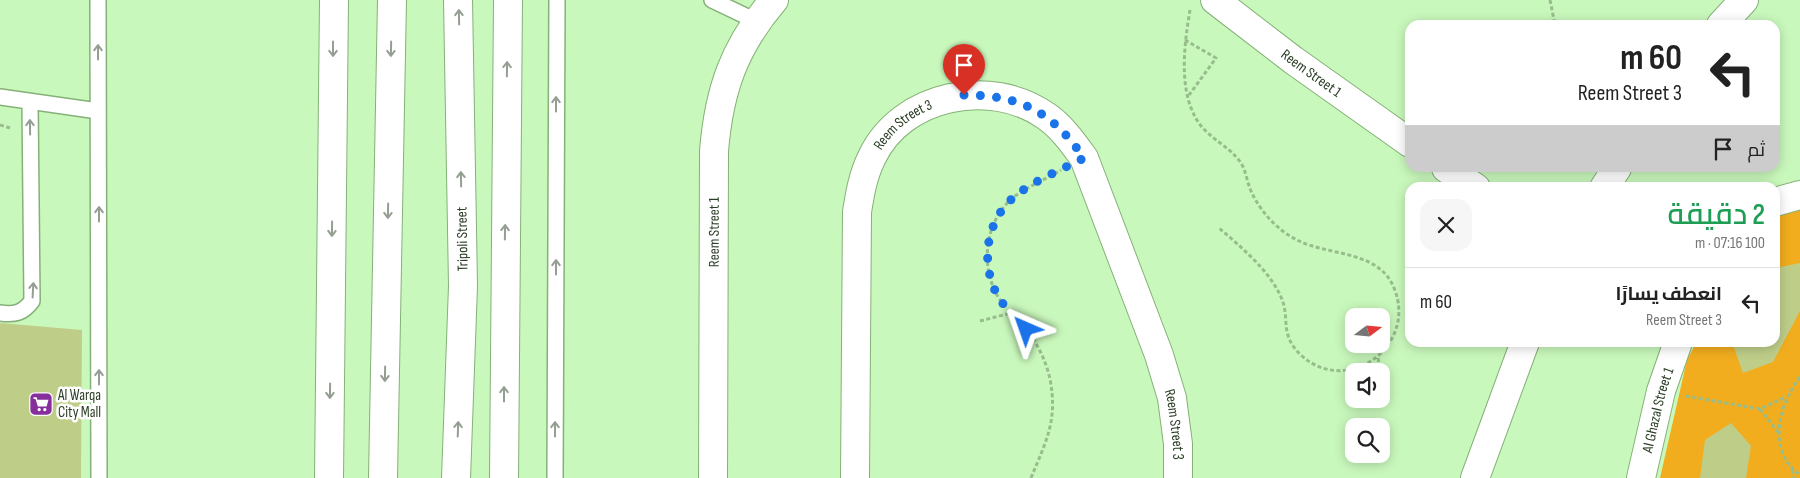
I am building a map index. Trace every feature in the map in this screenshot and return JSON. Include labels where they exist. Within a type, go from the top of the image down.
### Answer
[{"type":"main road","points":[[329,478],[334,0]]},
{"type":"main road","points":[[383,478],[392,0]]},
{"type":"main road","name":"Tripoli Street","points":[[456,478],[463,286],[458,0]]},
{"type":"main road","points":[[504,478],[508,0]]},
{"type":"main road","name":"Reem Street 1","points":[[713,478],[716,133],[726,80],[740,47],[756,21],[774,0]]},
{"type":"main road","points":[[1726,20],[1744,0]]},
{"type":"main road","name":"Reem Street 1","points":[[1203,4],[1293,60],[1405,140]]},
{"type":"main road","name":"Reem Street 3","points":[[856,478],[857,212],[862,182],[872,155],[889,132],[911,114],[937,101],[964,95],[993,95],[1021,102],[1046,116],[1068,135],[1084,158],[1159,355],[1172,398],[1178,444],[1178,478]]},
{"type":"main road","points":[[1452,172],[1467,182]]},
{"type":"main road","points":[[1780,201],[1800,195]]},
{"type":"main road","points":[[1474,478],[1523,347]]},
{"type":"main road","name":"Al Ghazal Street 1","points":[[1641,478],[1661,391],[1676,347]]},
{"type":"lane","points":[[98,0],[99,478]]},
{"type":"lane","points":[[555,478],[557,0]]},
{"type":"lane","points":[[712,0],[756,21]]},
{"type":"lane","points":[[0,97],[98,111]]},
{"type":"lane","points":[[0,313],[15,314],[25,310],[32,301],[30,102]]},
{"type":"path","points":[[1550,0],[1554,20]]},
{"type":"path","points":[[1203,4],[1185,40],[1184,68],[1193,111],[1201,126],[1235,154],[1242,165],[1259,205],[1281,229],[1312,246],[1370,261],[1384,272],[1394,287],[1399,304],[1398,322],[1394,336],[1378,358],[1368,363]]},
{"type":"path","points":[[1185,40],[1216,58],[1189,95]]},
{"type":"path","points":[[1031,478],[1048,438],[1052,418],[1053,398],[1050,378],[1036,344],[1026,329],[997,295],[990,275],[988,245],[996,219],[1015,196],[1084,158]]},
{"type":"path","points":[[1218,228],[1252,258],[1282,298],[1287,334],[1293,347],[1303,357],[1316,364],[1333,370],[1345,371]]},
{"type":"path","points":[[980,322],[1011,313]]},
{"type":"path","points":[[1378,358],[1379,363]]},
{"type":"path","points":[[1778,433],[1781,410],[1786,397],[1800,377]]},
{"type":"path","points":[[1661,391],[1760,409],[1786,397]]},
{"type":"path","points":[[1760,409],[1778,433],[1794,478]]},
{"type":"path","points":[[1792,469],[1800,475]]},
{"type":"shaded area","points":[[1800,205],[1800,478],[1660,478],[1687,360],[1694,347],[1780,347],[1781,211]]},
{"type":"building","points":[[1800,263],[1800,311],[1773,362],[1743,373],[1734,347],[1780,347],[1780,267]]},
{"type":"building","name":"Al Warqa City Mall","points":[[0,323],[82,330],[81,478],[0,478]]},
{"type":"building","points":[[1731,423],[1751,446],[1746,478],[1700,478],[1705,440]]},
{"type":"place","name":"Al Warqa City Mall","points":[[41,404]]},
{"type":"route","points":[[964,95],[993,95],[1021,102],[1046,116],[1068,135],[1084,158],[1015,196],[1004,207],[991,231],[987,260],[994,288],[1001,301],[1026,329]]}]
